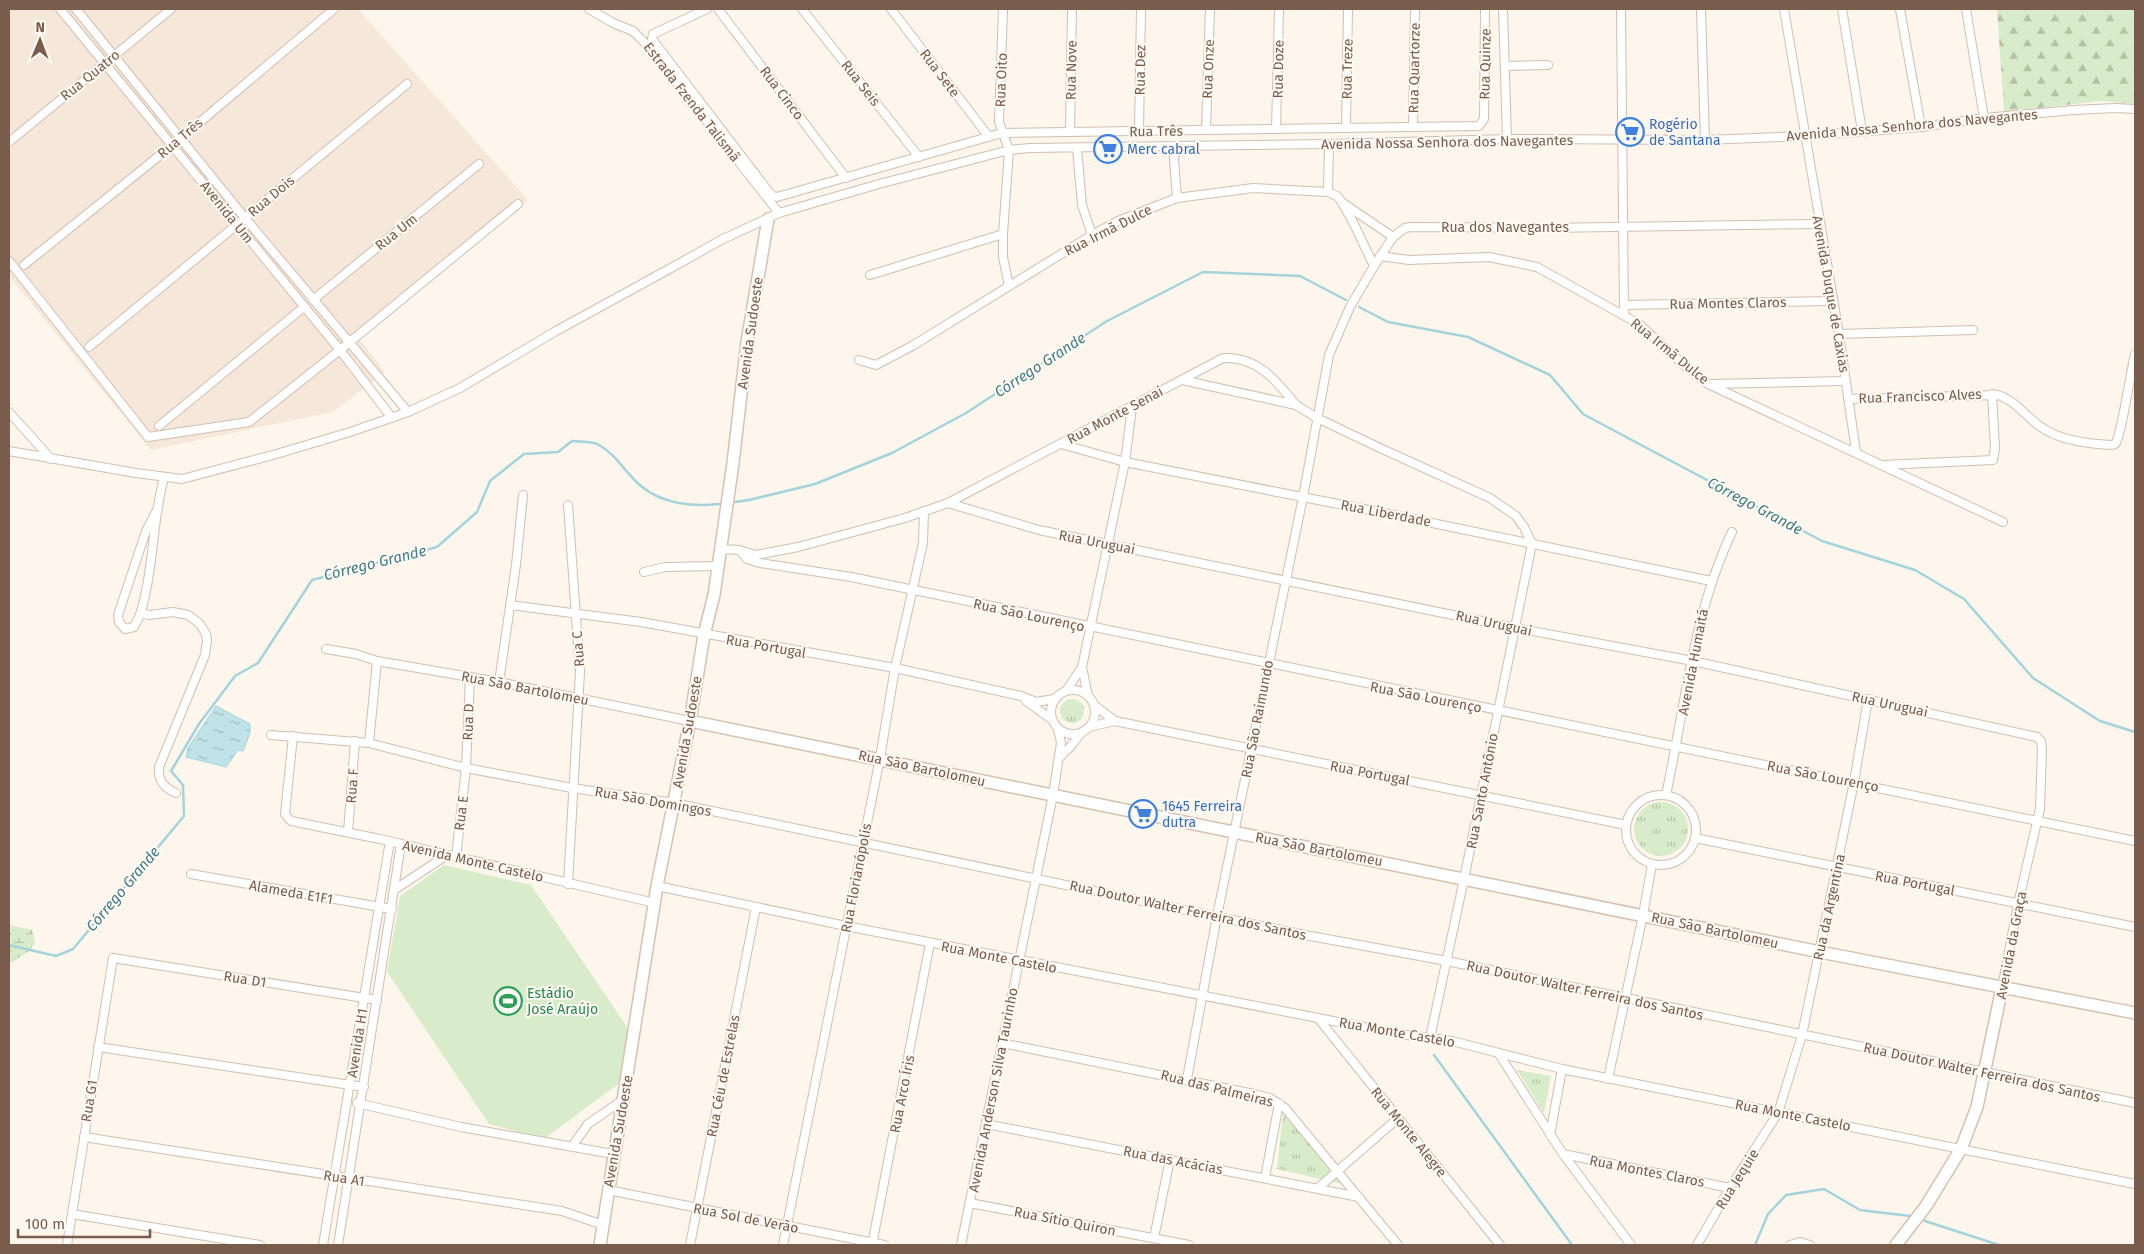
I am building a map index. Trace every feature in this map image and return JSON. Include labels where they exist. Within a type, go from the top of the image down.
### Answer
[{"type":"street","name":"Avenida Um","points":[[60,9],[340,350],[392,418]]},
{"type":"street","name":"Avenida Um","points":[[76,9],[244,218],[408,412]]},
{"type":"street","name":"Rua Quatro","points":[[9,142],[171,9]]},
{"type":"street","name":"Rua Três","points":[[24,265],[180,139],[334,9]]},
{"type":"street","name":"Estrada Fzenda Talismã","points":[[589,9],[613,23],[633,31],[648,45],[779,213]]},
{"type":"street","name":"Rua Três","points":[[707,9],[653,34],[652,39],[772,196],[781,197],[1002,133],[1475,127],[1481,125],[1484,119]]},
{"type":"street","name":"Rua Cinco","points":[[718,9],[846,178]]},
{"type":"street","name":"Rua Seis","points":[[802,9],[919,157]]},
{"type":"street","name":"Rua Sete","points":[[891,9],[989,137]]},
{"type":"street","name":"Rua Oito","points":[[1003,9],[1000,122],[1009,150]]},
{"type":"street","name":"Rua Nove","points":[[1070,132],[1072,9]]},
{"type":"street","name":"Rua Dez","points":[[1139,131],[1142,9]]},
{"type":"street","name":"Rua Onze","points":[[1206,130],[1210,9]]},
{"type":"street","name":"Rua Doze","points":[[1276,129],[1279,9]]},
{"type":"street","name":"Rua Treze","points":[[1346,128],[1348,9]]},
{"type":"street","name":"Rua Quartorze","points":[[1413,128],[1415,9]]},
{"type":"street","name":"Rua Quinze","points":[[1484,119],[1485,9]]},
{"type":"street","points":[[1503,9],[1507,139]]},
{"type":"street","points":[[1621,9],[1624,314]]},
{"type":"street","points":[[1701,9],[1705,140]]},
{"type":"street","name":"Avenida Duque de Caxias","points":[[1784,9],[1839,334],[1856,452]]},
{"type":"street","points":[[1842,9],[1862,131]]},
{"type":"street","points":[[1900,9],[1921,127]]},
{"type":"street","points":[[1966,9],[1984,118]]},
{"type":"street","points":[[1505,66],[1548,65]]},
{"type":"street","name":"Rua Dois","points":[[88,346],[407,84]]},
{"type":"street","name":"Avenida Nossa Senhora dos Navegantes","points":[[9,452],[164,478],[182,478],[217,470],[392,418],[460,388],[556,331],[721,240],[779,213],[879,184],[1009,150],[1030,148],[1329,144],[1507,139],[1705,140],[1804,136],[1921,127],[1984,118],[2074,110],[2135,109]]},
{"type":"street","points":[[1329,144],[1328,192],[1337,196],[1341,202],[1352,220],[1374,266]]},
{"type":"street","points":[[1173,146],[1177,198]]},
{"type":"street","points":[[1077,148],[1082,205],[1092,235]]},
{"type":"street","points":[[1008,286],[1003,257],[1003,234],[1009,150]]},
{"type":"street","name":"Rua Um","points":[[312,300],[479,164]]},
{"type":"street","name":"Rua Irmã Dulce","points":[[859,360],[876,365],[912,346],[1092,235],[1118,221],[1177,198],[1253,188],[1328,192]]},
{"type":"street","points":[[1317,418],[1324,378],[1332,348],[1350,307],[1393,237],[1341,202]]},
{"type":"street","points":[[9,261],[148,437],[249,422],[518,204]]},
{"type":"street","name":"Avenida Sudoeste","points":[[600,1245],[657,886],[690,720],[704,635],[714,595],[747,342],[768,219]]},
{"type":"street","name":"Rua dos Navegantes","points":[[1393,237],[1405,228],[1411,227],[1545,228],[1819,224]]},
{"type":"street","points":[[870,275],[1003,234]]},
{"type":"street","name":"Rua Irmã Dulce","points":[[1380,256],[1409,260],[1489,257],[1511,260],[1537,267],[1624,314],[1650,332],[1684,365],[1708,384],[2003,522]]},
{"type":"street","name":"Rua Montes Claros","points":[[1624,305],[1833,301]]},
{"type":"street","points":[[159,426],[304,307]]},
{"type":"street","points":[[1839,334],[1973,330]]},
{"type":"street","points":[[1880,465],[1993,460],[1995,448],[1992,394],[2005,397],[2042,428],[2059,436],[2096,443],[2116,444],[2135,354]]},
{"type":"street","name":"Rua Monte Senai","points":[[924,511],[948,504],[1132,408],[1222,358],[1243,359],[1262,369],[1282,387],[1296,405]]},
{"type":"street","points":[[1182,380],[1296,405],[1317,418],[1490,498],[1516,516],[1532,544]]},
{"type":"street","points":[[1708,384],[1846,381]]},
{"type":"street","name":"Rua Francisco Alves","points":[[1848,399],[1992,394]]},
{"type":"street","points":[[1051,719],[1050,709],[1054,699],[1066,691],[1082,666],[1125,462],[1132,408]]},
{"type":"street","points":[[9,412],[51,459]]},
{"type":"street","name":"Rua São Raimundo","points":[[1187,1079],[1217,916],[1267,664],[1303,497],[1317,418]]},
{"type":"street","name":"Rua Liberdade","points":[[1061,444],[1125,462],[1711,581]]},
{"type":"street","points":[[158,508],[150,521],[118,615],[118,622],[125,629],[132,628],[141,614],[152,562],[158,508],[164,478]]},
{"type":"street","points":[[499,682],[523,496]]},
{"type":"street","name":"Rua Uruguai","points":[[948,504],[1039,530],[1516,628],[1692,661],[2030,735],[2040,739]]},
{"type":"street","name":"Rua C","points":[[568,505],[574,612],[579,648],[579,698],[572,788],[568,884]]},
{"type":"street","points":[[720,549],[740,550],[756,555],[798,547],[924,511]]},
{"type":"street","name":"Rua Florianópolis","points":[[783,1245],[880,758],[895,668],[922,543],[924,511]]},
{"type":"street","name":"Avenida Humaitá","points":[[1666,795],[1692,661],[1711,581],[1732,532]]},
{"type":"street","name":"Rua Santo Antônio","points":[[1430,1038],[1532,544]]},
{"type":"street","name":"Rua São Lourenço","points":[[740,550],[747,559],[760,563],[852,577],[1091,628],[1854,782],[2135,841]]},
{"type":"street","points":[[644,572],[677,566],[718,566]]},
{"type":"street","name":"Rua Portugal","points":[[510,605],[574,612],[895,668],[1021,696],[1036,702],[1054,699]]},
{"type":"street","points":[[141,614],[173,612],[188,615],[199,623],[206,634],[207,641],[204,655],[159,767],[158,778],[164,787],[176,794]]},
{"type":"street","name":"Rua São Bartolomeu","points":[[326,649],[356,654],[377,661],[470,676],[880,758],[1820,952],[2135,1013]]},
{"type":"street","points":[[369,743],[377,661]]},
{"type":"street","points":[[1082,666],[1088,696],[1094,705],[1115,722]]},
{"type":"street","name":"Rua D","points":[[466,768],[470,676]]},
{"type":"street","points":[[1066,691],[1078,691],[1088,696]]},
{"type":"street","points":[[1021,696],[1051,719],[1058,729],[1067,734],[1081,733]]},
{"type":"street","name":"Rua da Argentina","points":[[1778,1112],[1802,1035],[1854,782],[1868,699]]},
{"type":"street","points":[[1089,727],[1094,717],[1094,705]]},
{"type":"street","points":[[1059,758],[1072,746],[1081,733],[1089,727],[1115,722]]},
{"type":"street","name":"Rua Portugal","points":[[1115,722],[1626,825]]},
{"type":"street","name":"Avenida Anderson Silva Taurinho","points":[[961,1245],[1059,758],[1062,742],[1058,729]]},
{"type":"street","name":"Rua São Domingos","points":[[271,735],[369,743],[466,768],[572,788],[674,803],[776,826],[863,841],[1035,878]]},
{"type":"street","name":"Avenida Monte Castelo","points":[[293,736],[285,814],[291,821],[390,841],[655,903]]},
{"type":"street","name":"Avenida da Graça","points":[[1896,1245],[1926,1206],[1961,1148],[1977,1107],[2041,799],[2042,748],[2040,739]]},
{"type":"street","name":"Rua F","points":[[348,832],[355,741]]},
{"type":"street","name":"Rua E","points":[[456,857],[466,768]]},
{"type":"street","points":[[1655,795],[1666,795],[1684,803],[1690,810],[1694,819],[1695,838],[1686,854],[1679,860],[1670,863],[1652,864],[1643,860],[1632,849],[1626,835],[1626,825],[1629,814],[1644,799],[1655,795]]},
{"type":"street","name":"Rua Portugal","points":[[1695,838],[2135,927]]},
{"type":"street","name":"Avenida H1","points":[[323,1245],[390,841]]},
{"type":"street","name":"Avenida H1","points":[[338,1245],[401,844]]},
{"type":"street","points":[[394,890],[447,855]]},
{"type":"street","points":[[1608,1079],[1626,999],[1652,864]]},
{"type":"street","name":"Alameda E1F1","points":[[191,874],[392,909]]},
{"type":"street","name":"Rua Doutor Walter Ferreira dos Santos","points":[[1035,878],[2135,1103]]},
{"type":"street","name":"Rua Monte Castelo","points":[[657,886],[1019,961],[1400,1034],[1430,1038],[1608,1079],[2135,1184]]},
{"type":"street","name":"Rua Céu de Estrelas","points":[[690,1245],[756,907]]},
{"type":"street","name":"Rua Arco Íris","points":[[872,1244],[930,943]]},
{"type":"street","name":"Rua D1","points":[[112,958],[377,1000]]},
{"type":"street","name":"Rua G1","points":[[67,1245],[112,958]]},
{"type":"street","name":"Rua Monte Alegre","points":[[1318,1018],[1397,1119],[1500,1245]]},
{"type":"street","name":"Rua das Palmeiras","points":[[1002,1044],[1187,1079],[1270,1098],[1279,1103],[1398,1245]]},
{"type":"street","points":[[98,1047],[364,1087]]},
{"type":"street","points":[[1499,1054],[1563,1154],[1631,1245]]},
{"type":"street","points":[[1550,1135],[1562,1069]]},
{"type":"street","points":[[572,1145],[588,1124],[624,1099]]},
{"type":"street","points":[[348,1102],[360,1103],[461,1127],[572,1145],[613,1154]]},
{"type":"street","points":[[1265,1178],[1279,1103]]},
{"type":"street","name":"Rua Jequie","points":[[1697,1245],[1778,1112]]},
{"type":"street","points":[[1318,1188],[1397,1119]]},
{"type":"street","name":"Rua das Acácias","points":[[986,1124],[1359,1197]]},
{"type":"street","name":"Rua A1","points":[[84,1137],[562,1211],[603,1225]]},
{"type":"street","name":"Rua Montes Claros","points":[[1563,1154],[1730,1188]]},
{"type":"street","points":[[1154,1238],[1170,1159]]},
{"type":"street","name":"Rua Sol de Verão","points":[[608,1190],[884,1245]]},
{"type":"street","name":"Rua Sítio Quiron","points":[[970,1203],[1189,1245]]},
{"type":"street","points":[[72,1214],[260,1245]]},
{"type":"street","points":[[1790,1245],[1800,1242],[1810,1245]]},
{"type":"shaded area","points":[[9,9],[358,9],[528,200],[360,340],[385,372],[333,412],[151,450],[9,276]]},
{"type":"green space","points":[[1997,9],[2135,9],[2135,104],[2101,101],[2004,112]]},
{"type":"green space","points":[[1072,699],[1080,703],[1084,711],[1080,719],[1072,723],[1064,719],[1060,711],[1064,703]]},
{"type":"green space","points":[[1661,802],[1671,804],[1680,810],[1686,819],[1688,829],[1686,839],[1680,848],[1671,854],[1661,856],[1651,854],[1642,848],[1636,839],[1634,829],[1636,819],[1642,810],[1651,804]]},
{"type":"green space","name":"Estádio José Araújo","points":[[444,865],[531,885],[629,1030],[621,1082],[544,1139],[489,1124],[387,972],[400,896]]},
{"type":"green space","points":[[9,925],[32,930],[35,943],[28,952],[9,964]]},
{"type":"green space","points":[[1517,1070],[1551,1076],[1544,1113]]},
{"type":"green space","points":[[1283,1113],[1342,1184],[1277,1169]]},
{"type":"water","points":[[216,706],[250,724],[250,733],[243,751],[238,750],[226,767],[186,757],[188,748]]},
{"type":"waterway","name":"Córrego Grande","points":[[735,502],[815,484],[892,453],[966,413],[1107,321],[1203,272],[1300,276],[1346,300]]},
{"type":"waterway","name":"Córrego Grande","points":[[1359,307],[1388,322],[1468,337],[1550,375],[1583,414],[1822,541],[1915,570],[1964,599],[2033,678],[2100,721],[2135,732]]},
{"type":"waterway","name":"Córrego Grande","points":[[9,945],[56,956],[73,949],[184,816],[183,785],[171,771],[199,724],[235,676],[258,663],[312,580],[437,547],[477,512],[490,481],[524,454],[558,452],[572,441],[599,445],[616,459],[641,486],[658,497],[678,503],[719,504]]},
{"type":"waterway","points":[[1434,1055],[1572,1245]]},
{"type":"waterway","points":[[1755,1245],[1768,1214],[1786,1195],[1824,1189],[1860,1210],[1910,1216]]},
{"type":"waterway","points":[[1925,1221],[1999,1245]]},
{"type":"place","name":"Rogério de Santana","points":[[1630,132]]},
{"type":"place","name":"Merc cabral","points":[[1108,149]]},
{"type":"place","name":"1645 Ferreira dutra","points":[[1143,814]]},
{"type":"place","name":"Estádio José Araújo","points":[[508,1001]]}]
